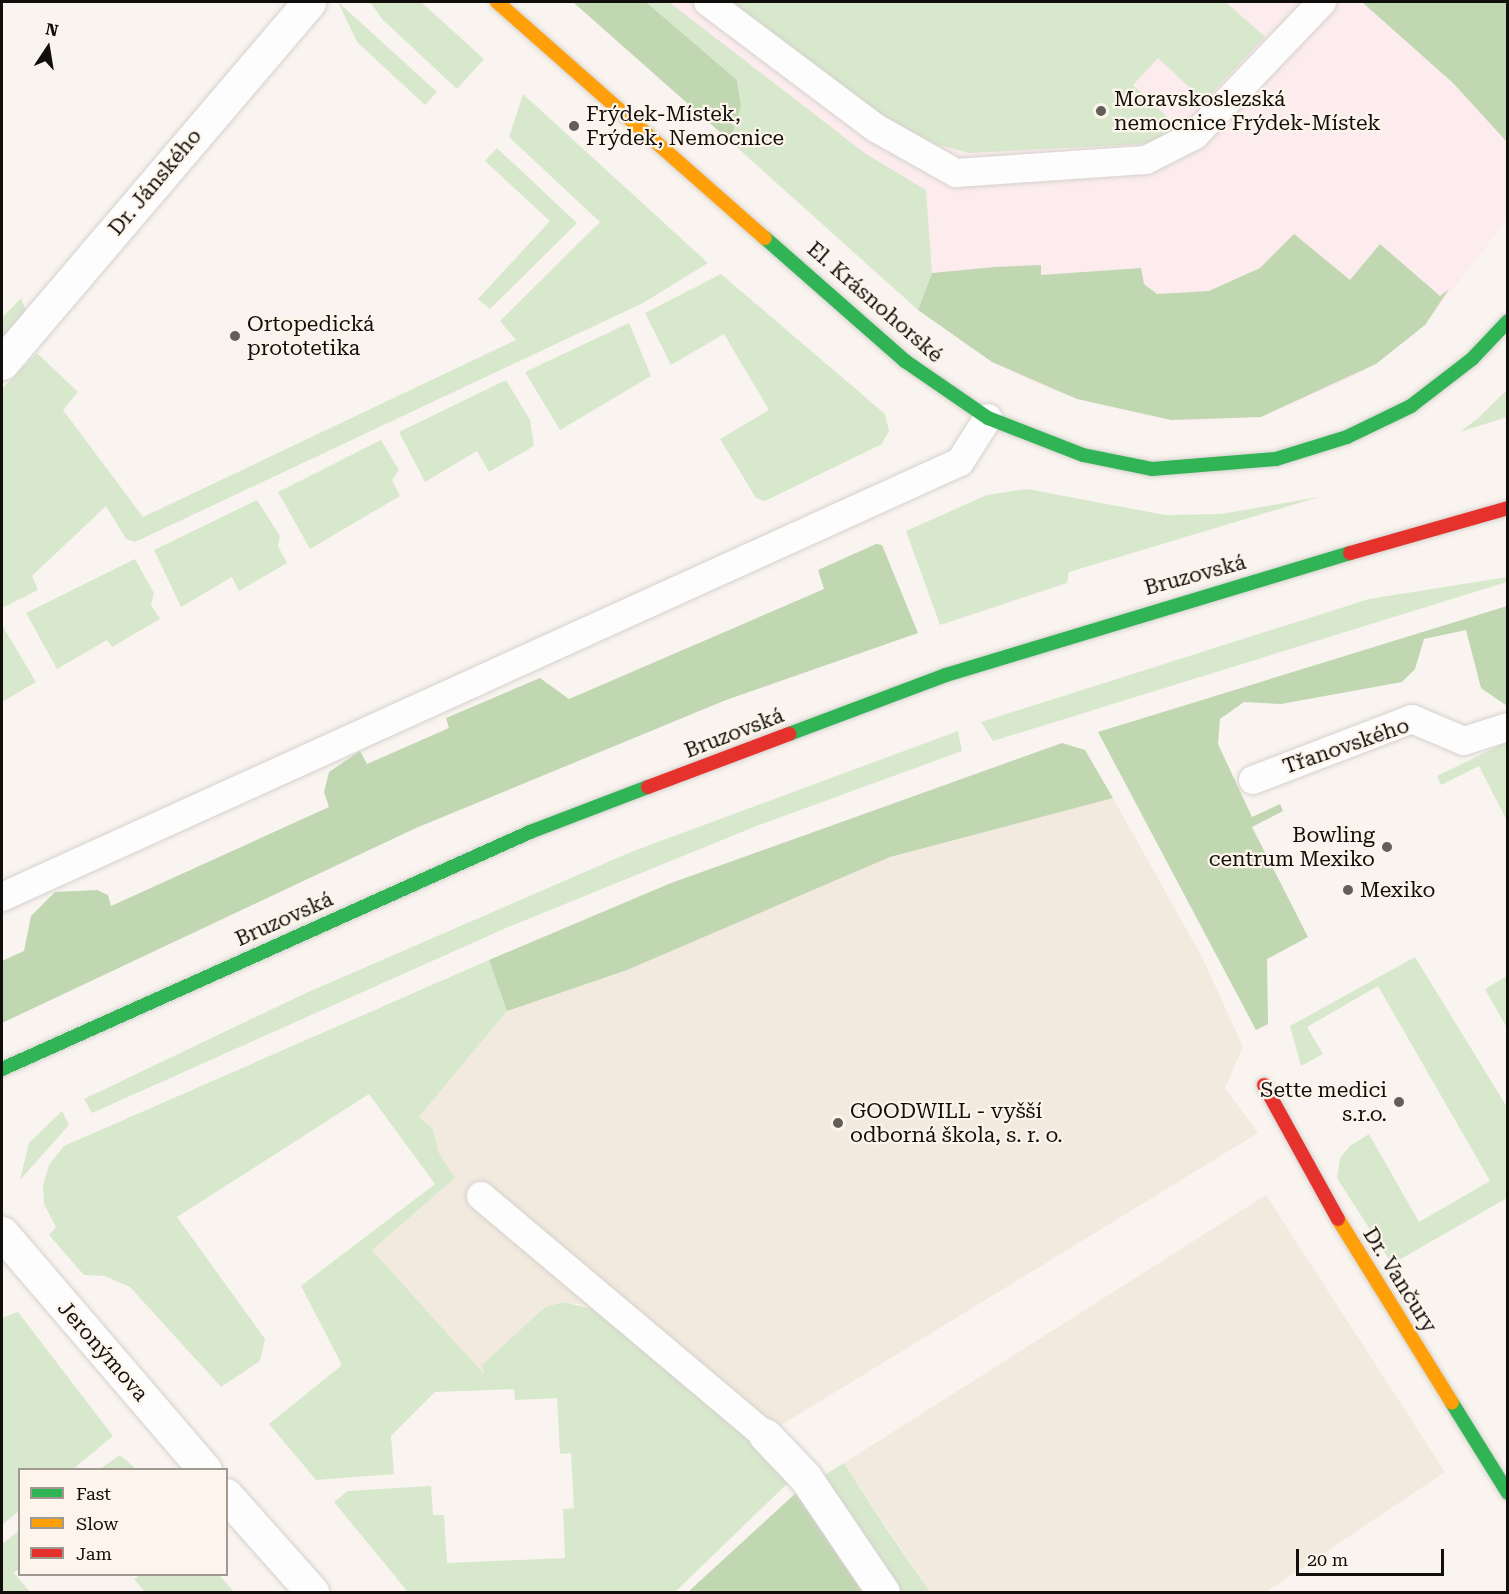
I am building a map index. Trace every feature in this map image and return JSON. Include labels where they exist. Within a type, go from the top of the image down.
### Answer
[{"type":"street","name":"Dr. Jánského","points":[[2,363],[309,2]]},
{"type":"street","name":"El. Krásnohorské","points":[[497,2],[905,361],[988,418],[1083,455],[1152,469],[1276,459],[1347,437],[1411,406],[1472,360],[1508,321]]},
{"type":"street","name":"Bruzovská","points":[[2,1069],[530,832],[946,675],[1157,607],[1508,508]]},
{"type":"street","name":"Dr. Vančury","points":[[1264,1085],[1300,1158],[1507,1492]]},
{"type":"street","name":"Jeronýmova","points":[[2,1233],[203,1468]]},
{"type":"street","points":[[765,1436],[805,1477],[883,1593]]},
{"type":"street","points":[[228,1497],[312,1593]]},
{"type":"lane","points":[[708,2],[876,129],[956,173],[1146,160],[1195,135],[1322,2]]},
{"type":"lane","points":[[2,897],[960,462],[988,418]]},
{"type":"lane","name":"Třanovského","points":[[1253,780],[1412,719],[1464,741],[1508,727]]},
{"type":"lane","points":[[481,1196],[765,1436]]},
{"type":"shaded area","name":"Moravskoslezská nemocnice Frýdek-Místek","points":[[573,2],[1507,2],[1507,220],[1425,325],[1358,375],[1261,417],[1196,421],[1146,416],[1048,389],[992,362],[918,310]]},
{"type":"shaded area","name":"GOODWILL - vyšší odborná škola, s. r. o.","points":[[1113,798],[1203,959],[1243,1047],[1225,1088],[1258,1133],[765,1435],[747,1432],[584,1305],[564,1302],[545,1307],[482,1365],[484,1374],[372,1250],[455,1178],[439,1153],[433,1129],[419,1117],[507,1011],[627,970],[890,857]]},
{"type":"shaded area","points":[[1266,1195],[1445,1472],[1266,1592],[930,1592],[844,1463]]},
{"type":"green space","points":[[338,2],[437,92],[425,105],[357,42]]},
{"type":"green space","points":[[370,2],[421,2],[484,59],[457,89],[382,19]]},
{"type":"green space","points":[[573,2],[646,2],[737,80],[741,107],[730,141]]},
{"type":"green space","points":[[646,2],[669,2],[866,154],[926,190],[932,273],[918,310],[730,141],[741,108],[737,80]]},
{"type":"green space","points":[[720,2],[1226,2],[1265,37],[1204,101],[1158,58],[1133,85],[1179,128],[1163,138],[1143,144],[969,153],[923,141],[885,122]]},
{"type":"green space","points":[[1362,2],[1507,2],[1507,142],[1453,83]]},
{"type":"green space","points":[[523,94],[708,263],[643,303],[135,542],[126,539],[106,506],[32,576],[38,590],[2,608],[2,389],[37,353],[78,392],[63,410],[143,517],[516,340],[500,321],[600,222],[509,137]]},
{"type":"green space","points":[[497,148],[577,223],[490,309],[478,299],[550,221],[485,161]]},
{"type":"green space","points":[[1294,234],[1350,280],[1380,244],[1440,296],[1449,289],[1425,325],[1376,364],[1261,417],[1171,420],[1077,399],[992,362],[918,310],[932,273],[995,267],[1041,265],[1041,275],[1141,268],[1144,284],[1157,294],[1209,291],[1260,268]]},
{"type":"green space","points":[[721,274],[885,414],[889,431],[882,444],[765,501],[756,498],[720,439],[769,410],[724,334],[671,365],[645,313]]},
{"type":"green space","points":[[21,298],[27,314],[2,346],[2,318]]},
{"type":"green space","points":[[629,323],[651,376],[560,430],[525,372]]},
{"type":"green space","points":[[506,380],[530,420],[534,446],[489,472],[477,451],[425,482],[399,432]]},
{"type":"green space","points":[[1507,390],[1507,417],[1460,432],[1477,419]]},
{"type":"green space","points":[[381,440],[399,470],[392,480],[400,496],[310,549],[278,492]]},
{"type":"green space","points":[[1027,489],[1165,515],[1221,514],[1319,497],[1069,572],[1067,583],[940,625],[906,531],[987,495]]},
{"type":"green space","points":[[257,500],[280,536],[278,546],[287,563],[239,591],[232,577],[181,607],[154,550]]},
{"type":"green space","points":[[876,544],[882,545],[918,633],[726,700],[416,828],[2,1023],[2,961],[24,951],[31,916],[55,892],[97,890],[108,895],[111,906],[329,807],[324,792],[329,772],[360,751],[367,764],[449,728],[446,718],[540,678],[569,699],[824,589],[818,570]]},
{"type":"green space","points":[[135,559],[154,593],[151,605],[160,619],[112,647],[107,640],[57,669],[26,613]]},
{"type":"green space","points":[[1507,577],[1507,582],[993,741],[981,722],[1369,599]]},
{"type":"green space","points":[[1507,606],[1507,706],[1481,688],[1466,630],[1424,639],[1415,669],[1402,682],[1281,704],[1244,702],[1220,719],[1218,744],[1252,817],[1280,804],[1283,811],[1252,827],[1308,937],[1267,959],[1268,1024],[1256,1030],[1098,732]]},
{"type":"green space","points":[[2,625],[36,682],[2,702]]},
{"type":"green space","points":[[958,731],[962,751],[759,825],[506,928],[92,1113],[84,1099],[306,993],[631,852]]},
{"type":"green space","points":[[1507,742],[1507,821],[1479,766],[1441,785],[1437,776]]},
{"type":"green space","points":[[1062,743],[1085,750],[1113,798],[890,857],[627,970],[507,1011],[489,960],[671,883]]},
{"type":"green space","points":[[1415,957],[1507,1107],[1507,1198],[1392,1264],[1337,1178],[1340,1158],[1350,1146],[1369,1134],[1419,1222],[1490,1181],[1378,986],[1307,1027],[1323,1054],[1301,1066],[1290,1026]]},
{"type":"green space","points":[[489,960],[507,1011],[419,1117],[433,1129],[439,1153],[455,1178],[372,1250],[484,1374],[482,1365],[545,1307],[564,1302],[592,1309],[747,1432],[790,1481],[675,1592],[408,1592],[334,1502],[348,1491],[431,1486],[433,1515],[444,1515],[447,1563],[565,1558],[563,1509],[574,1508],[571,1453],[560,1454],[557,1398],[515,1400],[514,1389],[435,1392],[391,1436],[394,1474],[316,1480],[269,1424],[342,1365],[301,1286],[435,1184],[369,1094],[177,1217],[265,1339],[260,1361],[221,1387],[130,1287],[105,1276],[84,1275],[49,1235],[56,1227],[44,1204],[43,1185],[49,1165],[64,1146]]},
{"type":"green space","points":[[1507,976],[1507,1028],[1485,989]]},
{"type":"green space","points":[[62,1111],[69,1125],[20,1180],[29,1143]]},
{"type":"green space","points":[[18,1312],[113,1436],[74,1468],[18,1468],[18,1512],[2,1525],[2,1318]]},
{"type":"green space","points":[[120,1455],[135,1468],[101,1468]]},
{"type":"green space","points":[[844,1463],[930,1592],[897,1592],[818,1479]]},
{"type":"green space","points":[[797,1492],[866,1592],[688,1592]]},
{"type":"green space","points":[[18,1532],[18,1570],[14,1573],[30,1592],[2,1592],[2,1544]]},
{"type":"green space","points":[[138,1576],[220,1576],[234,1592],[145,1592],[134,1579]]},
{"type":"traffic: fast","points":[[765,238],[905,361],[988,418],[1083,455],[1152,469],[1276,459],[1347,437],[1411,406],[1472,359],[1508,321]]},
{"type":"traffic: fast","points":[[789,734],[946,675],[1350,553]]},
{"type":"traffic: fast","points":[[2,1069],[530,832],[648,787]]},
{"type":"traffic: fast","points":[[1452,1403],[1508,1493]]},
{"type":"traffic: slow","points":[[497,2],[765,238]]},
{"type":"traffic: slow","points":[[1338,1219],[1452,1403]]},
{"type":"traffic: jam","points":[[1350,553],[1508,508]]},
{"type":"traffic: jam","points":[[648,787],[789,734]]},
{"type":"traffic: jam","points":[[1264,1085],[1338,1219]]},
{"type":"place","name":"Moravskoslezská nemocnice Frýdek-Místek","points":[[1101,111]]},
{"type":"place","name":"Frýdek-Místek, Frýdek, Nemocnice","points":[[574,126]]},
{"type":"place","name":"Ortopedická prototetika","points":[[235,336]]},
{"type":"place","name":"Bowling centrum Mexiko","points":[[1387,847]]},
{"type":"place","name":"Mexiko","points":[[1348,890]]},
{"type":"place","name":"Sette medici s.r.o.","points":[[1399,1102]]},
{"type":"place","name":"GOODWILL - vyšší odborná škola, s. r. o.","points":[[838,1123]]}]
